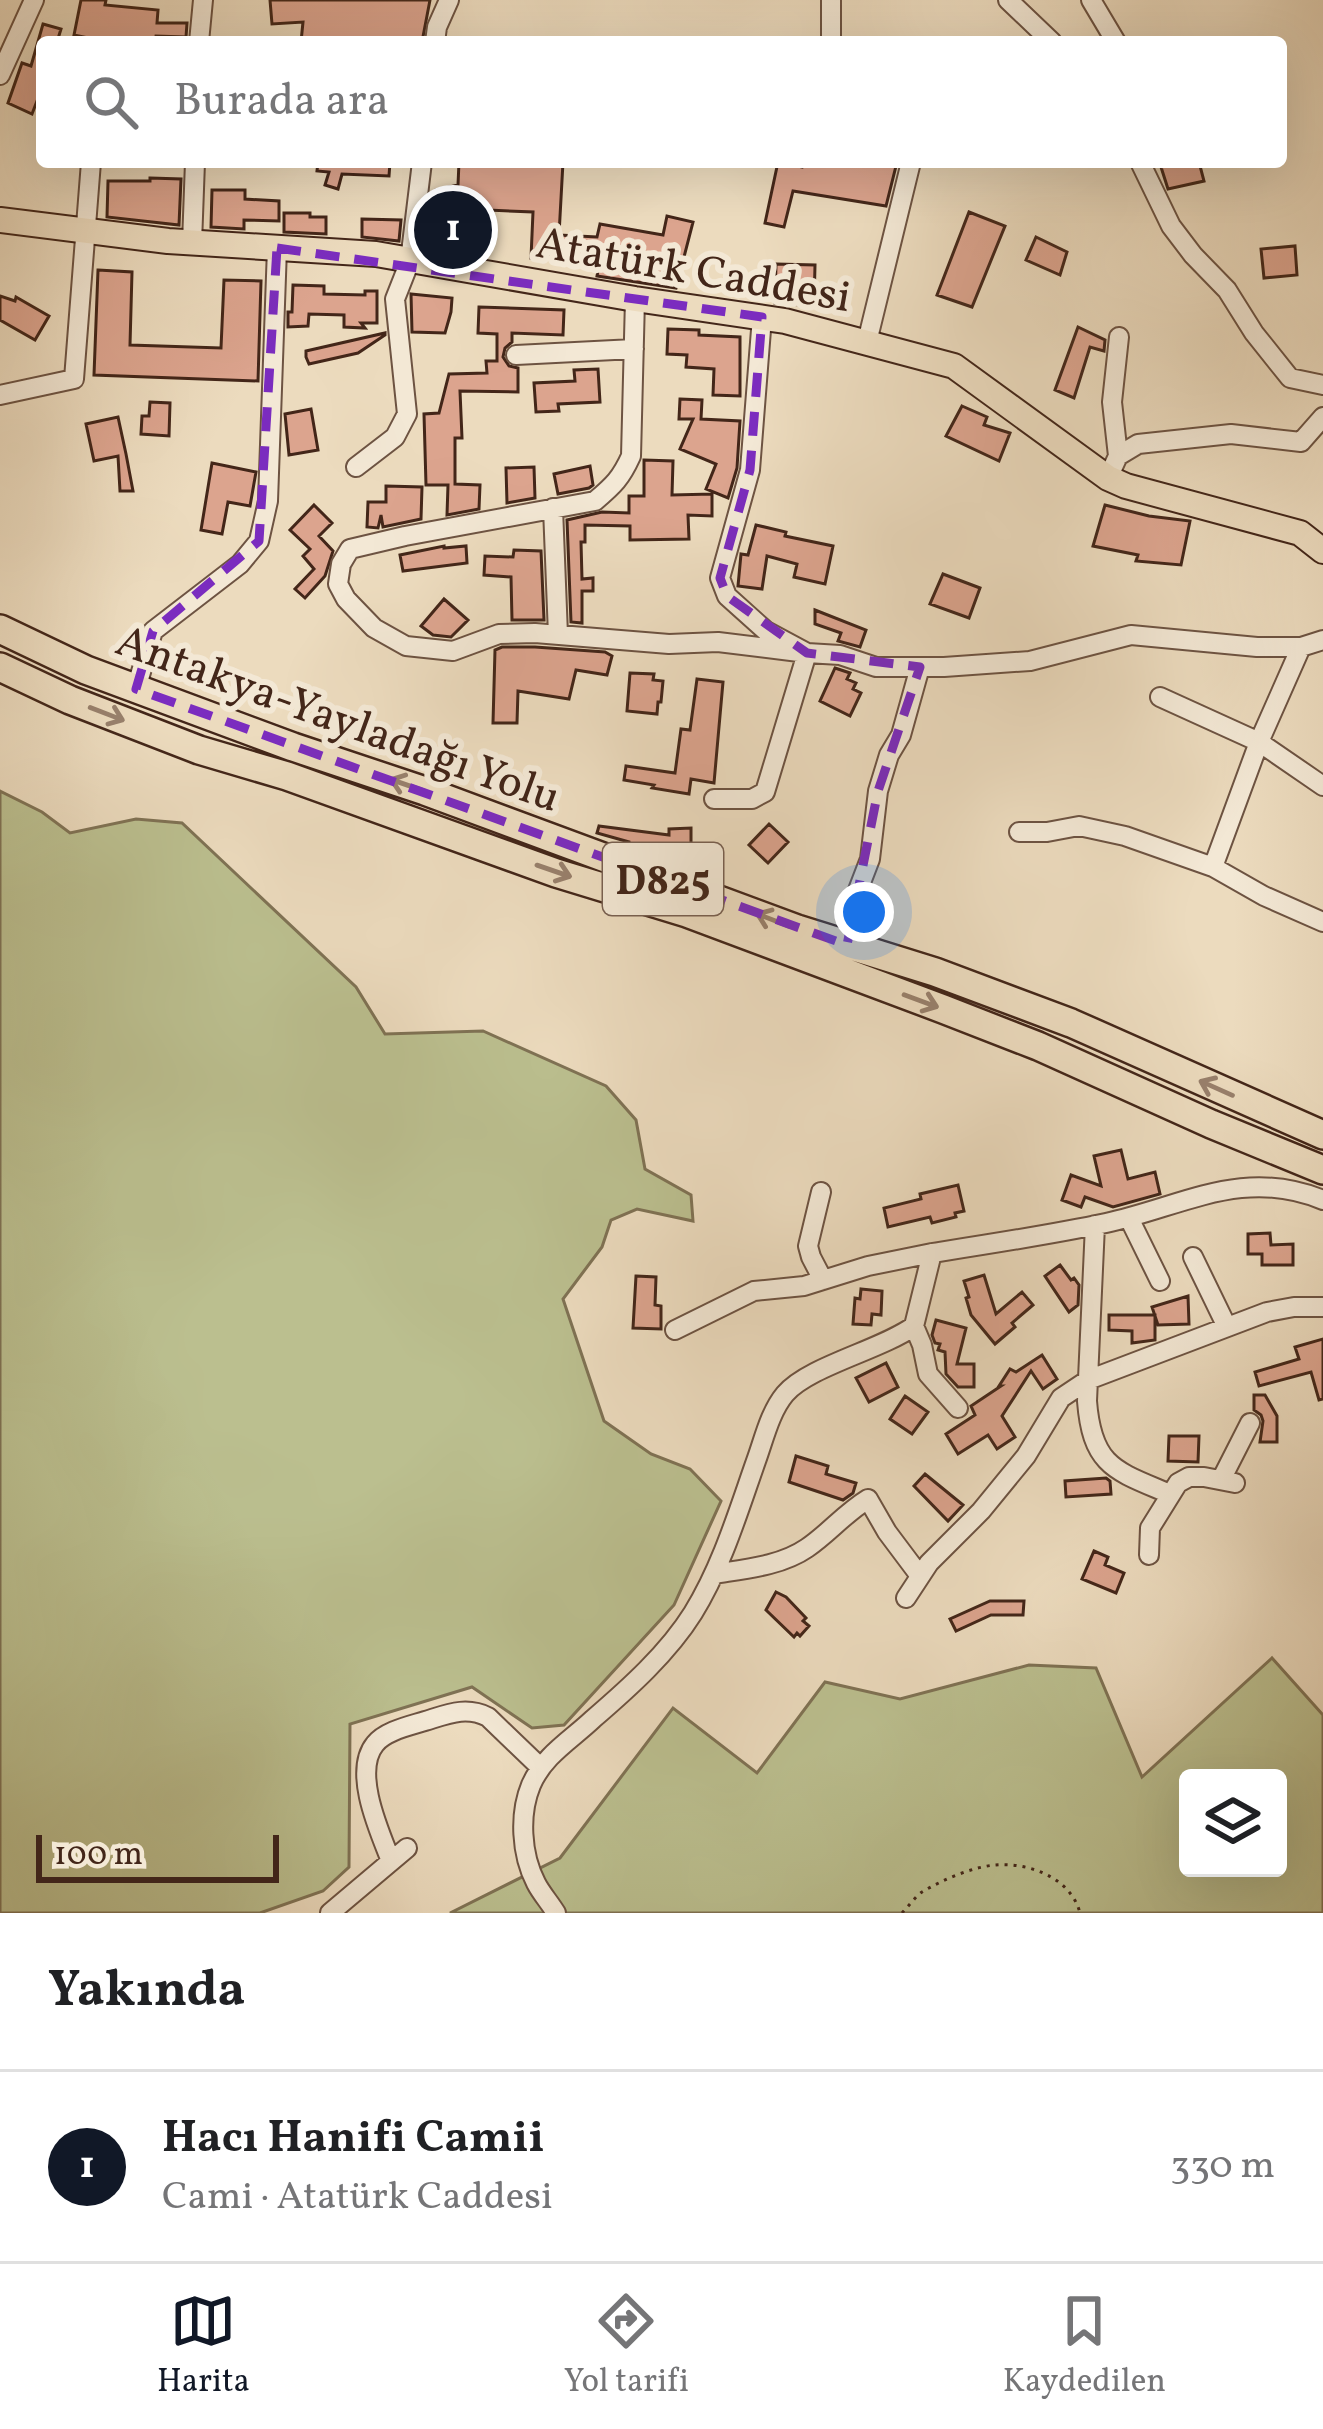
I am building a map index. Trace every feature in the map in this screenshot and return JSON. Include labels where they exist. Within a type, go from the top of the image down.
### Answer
[{"type":"highway","name":"Antakya-Yayladağı Yolu","points":[[0,629],[136,689],[1071,1023],[1323,1135]]},
{"type":"highway","name":"Antakya-Yayladağı Yolu","points":[[0,667],[70,700],[200,750],[308,783],[556,873],[687,913],[944,1009],[1323,1170]]},
{"type":"main road","name":"Atatürk Caddesi","points":[[0,220],[192,243],[376,254],[762,317],[867,342],[954,366],[1113,467],[1126,486],[1300,533],[1323,551]]},
{"type":"street","points":[[0,76],[34,0]]},
{"type":"street","points":[[200,36],[203,0]]},
{"type":"street","points":[[436,36],[449,0]]},
{"type":"street","points":[[831,0],[831,36]]},
{"type":"street","points":[[1007,0],[1046,36]]},
{"type":"street","points":[[1090,0],[1112,36]]},
{"type":"street","points":[[0,395],[74,379],[91,168]]},
{"type":"street","points":[[192,243],[195,168]]},
{"type":"street","points":[[356,467],[395,436],[407,414],[395,299],[410,261],[421,168]]},
{"type":"street","points":[[867,342],[910,168]]},
{"type":"street","points":[[1143,168],[1171,226],[1227,290],[1253,333],[1290,378],[1323,385]]},
{"type":"street","points":[[136,689],[152,632],[212,589],[259,542],[268,501],[277,248]]},
{"type":"street","points":[[635,299],[631,456],[621,478],[595,501],[350,549],[341,564],[338,584],[374,628],[406,646],[453,651],[499,634],[535,632],[669,644],[718,642],[840,655],[876,667],[1030,662],[1130,635],[1257,647],[1301,647],[1323,640]]},
{"type":"street","points":[[762,317],[750,470],[720,578],[727,596],[766,632],[807,653]]},
{"type":"street","points":[[1113,467],[1112,403],[1119,337]]},
{"type":"street","points":[[516,355],[634,349]]},
{"type":"street","points":[[1113,467],[1138,444],[1210,435],[1261,435],[1301,442],[1323,417]]},
{"type":"street","points":[[553,508],[558,635]]},
{"type":"street","points":[[1213,867],[1259,742],[1301,647]]},
{"type":"street","points":[[714,799],[752,799],[765,792],[807,653]]},
{"type":"street","points":[[847,945],[855,898],[870,859],[878,791],[889,755],[901,736],[920,667]]},
{"type":"street","points":[[1160,697],[1259,742],[1323,786]]},
{"type":"street","points":[[1019,832],[1089,827],[1125,836],[1213,867],[1323,922]]},
{"type":"street","points":[[675,1330],[754,1291],[796,1287],[868,1266],[1130,1218],[1207,1192],[1237,1186],[1281,1188],[1323,1200]]},
{"type":"street","points":[[821,1192],[808,1246],[823,1280]]},
{"type":"street","points":[[1130,1218],[1160,1280]]},
{"type":"street","points":[[1095,1225],[1090,1424],[1102,1458],[1116,1471],[1170,1494]]},
{"type":"street","points":[[932,1253],[914,1326],[928,1374],[958,1408]]},
{"type":"street","points":[[1193,1257],[1227,1327]]},
{"type":"street","points":[[906,1598],[935,1556],[1027,1456],[1061,1398],[1088,1380],[1227,1327],[1279,1310],[1323,1307]]},
{"type":"street","points":[[556,1913],[536,1884],[524,1843],[525,1809],[540,1767],[664,1651],[692,1614],[714,1574],[771,1420],[786,1393],[914,1326]]},
{"type":"street","points":[[1149,1555],[1150,1528],[1178,1483],[1189,1478],[1228,1480],[1250,1423]]},
{"type":"street","points":[[714,1574],[802,1552],[868,1498],[920,1576]]},
{"type":"street","points":[[330,1913],[399,1855],[378,1828],[367,1780],[372,1748],[385,1736],[460,1710],[478,1712],[540,1767]]},
{"type":"path","points":[[902,1913],[919,1894],[994,1865],[1028,1868],[1059,1880],[1080,1913]]},
{"type":"highlighted area","points":[[277,248],[762,317],[750,470],[720,578],[727,596],[807,653],[920,667],[878,791],[847,945],[136,689],[153,631],[259,541]]},
{"type":"green space","points":[[0,791],[42,812],[70,833],[136,819],[182,823],[356,987],[385,1034],[483,1031],[606,1086],[636,1120],[645,1169],[691,1195],[693,1221],[637,1209],[611,1220],[602,1247],[563,1299],[604,1421],[651,1454],[690,1469],[721,1501],[674,1605],[564,1725],[532,1728],[472,1687],[350,1724],[349,1867],[323,1891],[260,1913],[0,1913]]},
{"type":"green space","points":[[1272,1658],[1323,1715],[1323,1913],[450,1913],[560,1858],[673,1708],[757,1773],[825,1682],[900,1699],[1029,1665],[1096,1668],[1142,1777]]},
{"type":"building","points":[[81,0],[158,10],[157,23],[187,23],[186,36],[74,35]]},
{"type":"building","points":[[270,0],[430,0],[423,36],[302,36],[303,22],[272,24]]},
{"type":"building","points":[[43,24],[61,29],[59,36],[40,36]]},
{"type":"building","points":[[36,48],[32,114],[8,103],[22,63],[31,66]]},
{"type":"building","points":[[390,168],[389,176],[342,174],[338,189],[325,185],[329,172],[317,171]]},
{"type":"building","points":[[459,168],[563,168],[559,235],[597,237],[600,224],[663,235],[667,216],[693,222],[676,288],[597,276],[599,266],[579,266],[580,261],[531,258],[533,212],[466,209],[473,248],[439,248],[432,211],[441,209],[436,190],[458,185]]},
{"type":"building","points":[[777,168],[896,168],[886,206],[793,191],[784,227],[765,223]]},
{"type":"building","points":[[1161,168],[1201,168],[1204,181],[1168,189]]},
{"type":"building","points":[[181,179],[179,225],[107,217],[108,181]]},
{"type":"building","points":[[212,190],[245,190],[245,199],[279,201],[279,221],[244,220],[244,229],[211,227]]},
{"type":"building","points":[[969,212],[1005,226],[972,307],[937,295]]},
{"type":"building","points":[[284,213],[326,217],[326,234],[284,232]]},
{"type":"building","points":[[362,219],[401,220],[399,241],[362,237]]},
{"type":"building","points":[[1036,237],[1067,252],[1060,275],[1026,260]]},
{"type":"building","points":[[1295,246],[1297,275],[1264,278],[1261,249]]},
{"type":"building","points":[[776,264],[815,265],[814,306],[775,303]]},
{"type":"building","points":[[98,270],[132,272],[130,345],[221,348],[224,280],[261,281],[258,381],[94,375]]},
{"type":"building","points":[[293,285],[324,286],[324,294],[377,291],[377,323],[344,327],[344,315],[309,314],[308,326],[288,327]]},
{"type":"building","points":[[411,294],[452,298],[445,333],[412,332]]},
{"type":"building","points":[[0,296],[15,301],[16,297],[49,316],[35,340],[0,320]]},
{"type":"building","points":[[479,307],[564,310],[563,335],[512,333],[503,357],[509,366],[518,368],[518,392],[460,391],[462,438],[455,438],[455,484],[480,485],[479,509],[447,515],[448,485],[426,485],[424,414],[439,413],[449,374],[487,373],[486,361],[497,361],[497,334],[478,333]]},
{"type":"building","points":[[1078,327],[1105,340],[1104,351],[1090,347],[1074,398],[1055,390]]},
{"type":"building","points":[[668,329],[740,337],[740,396],[713,395],[714,369],[686,367],[687,355],[667,354]]},
{"type":"building","points":[[385,333],[358,353],[309,364],[306,357],[306,351]]},
{"type":"building","points":[[598,369],[600,402],[558,404],[559,411],[536,412],[534,383],[575,381],[574,370]]},
{"type":"building","points":[[680,399],[702,400],[701,419],[740,421],[737,468],[728,498],[706,489],[716,464],[680,449],[693,419],[679,419]]},
{"type":"building","points":[[150,402],[170,403],[169,436],[141,434],[142,416],[149,416]]},
{"type":"building","points":[[962,406],[987,417],[984,425],[1010,433],[999,461],[946,436]]},
{"type":"building","points":[[311,409],[318,450],[289,455],[285,414]]},
{"type":"building","points":[[118,417],[133,491],[120,491],[118,456],[94,461],[86,424]]},
{"type":"building","points":[[644,460],[673,461],[672,495],[712,494],[712,516],[688,515],[689,539],[630,540],[630,526],[585,525],[582,579],[593,578],[593,591],[582,591],[582,623],[571,622],[567,520],[602,512],[629,513],[629,496],[644,496]]},
{"type":"building","points":[[212,463],[256,472],[250,506],[228,502],[222,534],[201,530]]},
{"type":"building","points":[[590,466],[593,485],[558,494],[554,474]]},
{"type":"building","points":[[534,467],[535,498],[507,503],[506,468]]},
{"type":"building","points":[[386,486],[422,487],[421,519],[383,527],[381,515],[378,528],[367,527],[368,502],[386,502]]},
{"type":"building","points":[[314,505],[332,523],[319,536],[333,551],[325,576],[305,598],[295,589],[314,569],[303,556],[310,549],[290,530]]},
{"type":"building","points":[[1105,505],[1190,521],[1181,565],[1136,561],[1138,555],[1093,546]]},
{"type":"building","points":[[756,525],[833,546],[825,584],[794,577],[797,564],[767,556],[762,589],[738,586],[741,554],[748,555]]},
{"type":"building","points":[[466,546],[467,563],[403,571],[400,555]]},
{"type":"building","points":[[514,550],[541,551],[544,620],[512,620],[511,577],[484,575],[485,556],[513,557]]},
{"type":"building","points":[[943,574],[980,588],[969,618],[930,604]]},
{"type":"building","points":[[444,599],[468,620],[451,637],[433,635],[421,626]]},
{"type":"building","points":[[815,610],[866,630],[860,647],[838,641],[841,633],[815,624]]},
{"type":"building","points":[[495,650],[612,656],[607,675],[576,670],[569,699],[518,691],[517,723],[493,723]]},
{"type":"building","points":[[835,668],[850,673],[847,679],[861,693],[850,716],[820,701]]},
{"type":"building","points":[[630,673],[654,674],[653,680],[663,681],[657,714],[627,711]]},
{"type":"building","points":[[697,679],[723,682],[714,783],[691,779],[689,794],[624,780],[626,766],[675,773],[681,729],[690,730]]},
{"type":"building","points":[[769,824],[788,842],[768,863],[749,845]]},
{"type":"building","points":[[599,826],[669,835],[669,829],[691,828],[691,852],[629,845],[597,833]]},
{"type":"building","points":[[1121,1150],[1128,1179],[1155,1172],[1160,1194],[1113,1207],[1085,1197],[1081,1207],[1062,1200],[1071,1175],[1101,1186],[1094,1156]]},
{"type":"building","points":[[958,1185],[964,1211],[955,1213],[956,1217],[932,1223],[930,1217],[888,1227],[884,1208]]},
{"type":"building","points":[[1270,1233],[1271,1245],[1293,1244],[1293,1265],[1262,1265],[1262,1254],[1248,1254],[1248,1234]]},
{"type":"building","points":[[1060,1265],[1079,1285],[1078,1305],[1069,1312],[1045,1276]]},
{"type":"building","points":[[984,1275],[996,1314],[1022,1292],[1033,1305],[995,1344],[971,1315],[966,1298],[964,1281]]},
{"type":"building","points":[[636,1276],[656,1277],[655,1305],[661,1306],[661,1329],[633,1328]]},
{"type":"building","points":[[861,1289],[882,1291],[881,1315],[872,1314],[871,1325],[853,1324],[855,1298],[860,1299]]},
{"type":"building","points":[[1188,1296],[1189,1324],[1158,1325],[1152,1307]]},
{"type":"building","points":[[1109,1315],[1155,1315],[1155,1340],[1132,1343],[1132,1331],[1109,1330]]},
{"type":"building","points":[[936,1320],[966,1328],[957,1364],[974,1364],[974,1387],[958,1387],[946,1374],[945,1352],[938,1350],[940,1344],[932,1335]]},
{"type":"building","points":[[1323,1339],[1323,1399],[1319,1400],[1311,1372],[1259,1386],[1255,1372],[1299,1359],[1295,1347]]},
{"type":"building","points":[[1042,1355],[1057,1379],[1043,1389],[1031,1371],[1002,1416],[1015,1437],[997,1449],[988,1435],[958,1454],[946,1434],[975,1415],[971,1406],[1001,1386],[1010,1369],[1016,1372]]},
{"type":"building","points":[[886,1363],[898,1387],[869,1402],[856,1378]]},
{"type":"building","points":[[1254,1395],[1265,1395],[1277,1416],[1277,1442],[1260,1442],[1263,1421],[1254,1410]]},
{"type":"building","points":[[905,1396],[928,1412],[912,1434],[890,1419]]},
{"type":"building","points":[[1169,1436],[1199,1436],[1198,1462],[1168,1461]]},
{"type":"building","points":[[796,1456],[828,1466],[826,1474],[856,1483],[853,1493],[843,1500],[789,1482]]},
{"type":"building","points":[[925,1474],[963,1505],[948,1521],[914,1486]]},
{"type":"building","points":[[1106,1478],[1111,1494],[1066,1497],[1065,1481]]},
{"type":"building","points":[[1094,1551],[1108,1557],[1105,1565],[1124,1573],[1116,1593],[1082,1579]]},
{"type":"building","points":[[776,1592],[806,1618],[803,1621],[809,1626],[800,1636],[794,1637],[766,1610]]},
{"type":"building","points":[[990,1601],[1024,1601],[1023,1615],[991,1615],[956,1631],[950,1619]]},
{"type":"place","name":"Hacı Hanifi Camii","points":[[453,230]]}]
